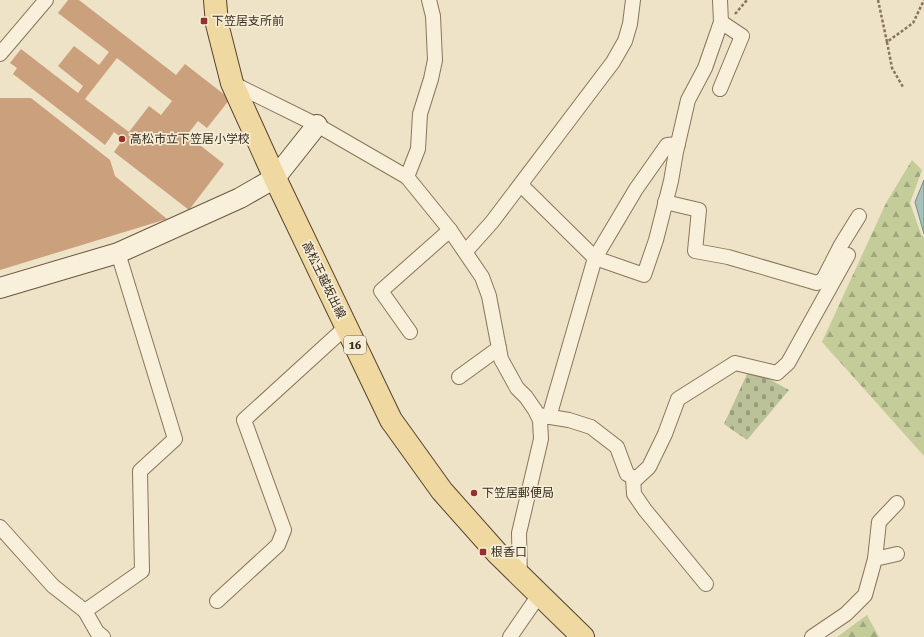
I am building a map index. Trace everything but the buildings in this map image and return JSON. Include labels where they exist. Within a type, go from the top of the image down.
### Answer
[{"type":"main road","name":"高松王越坂出線","points":[[215,0],[216,24],[232,83],[275,178],[346,327],[396,427],[442,491],[498,554],[584,637]]},
{"type":"street","points":[[0,54],[46,0]]},
{"type":"street","points":[[407,177],[418,149],[420,114],[431,79],[435,60],[433,16],[429,0]]},
{"type":"street","points":[[466,251],[492,222],[521,185],[613,62],[625,41],[630,24],[633,0]]},
{"type":"street","points":[[521,185],[595,258],[644,275],[656,240],[666,202],[688,100],[705,68],[721,22],[720,0]]},
{"type":"street","points":[[720,89],[742,36],[721,22]]},
{"type":"street","points":[[232,83],[317,125],[407,177],[466,251],[482,277],[489,296],[501,359],[517,388],[543,416],[569,420],[591,428],[617,447],[627,474],[636,479],[649,468],[665,434],[678,399],[735,363],[777,373],[788,363],[828,281],[841,245],[859,216]]},
{"type":"street","points":[[0,288],[118,252],[240,198],[275,178],[317,125]]},
{"type":"street","points":[[520,576],[519,533],[541,439],[540,420],[543,416],[595,258],[636,189],[667,146],[678,144]]},
{"type":"street","points":[[666,202],[699,210],[695,251],[728,257],[817,283],[828,281],[848,255]]},
{"type":"street","points":[[410,332],[381,291],[450,230]]},
{"type":"street","points":[[85,611],[142,571],[140,471],[175,439],[118,252]]},
{"type":"street","points":[[216,601],[278,545],[284,530],[244,420],[346,327]]},
{"type":"street","points":[[459,377],[499,348]]},
{"type":"street","points":[[633,478],[634,494],[645,510],[706,584]]},
{"type":"street","points":[[812,637],[846,614],[865,595],[875,559],[879,522],[897,503]]},
{"type":"street","points":[[0,527],[53,586],[85,611],[97,632],[103,637]]},
{"type":"street","points":[[875,559],[897,554]]},
{"type":"street","points":[[510,637],[540,595]]},
{"type":"path","points":[[878,0],[892,68],[903,88]]},
{"type":"path","points":[[887,42],[913,23],[924,0]]},
{"type":"green space","points":[[912,160],[922,170],[910,203],[921,234],[924,237],[924,456],[822,342],[886,203]]},
{"type":"green space","points":[[748,372],[767,378],[789,390],[747,440],[724,424]]},
{"type":"green space","points":[[867,615],[879,637],[837,637]]},
{"type":"water","points":[[924,180],[924,234],[915,202]]},
{"type":"place","name":"下笠居支所前","points":[[204,21]]},
{"type":"place","name":"高松市立下笠居小学校","points":[[122,139]]},
{"type":"place","name":"下笠居郵便局","points":[[474,493]]},
{"type":"place","name":"根香口","points":[[483,552]]}]
